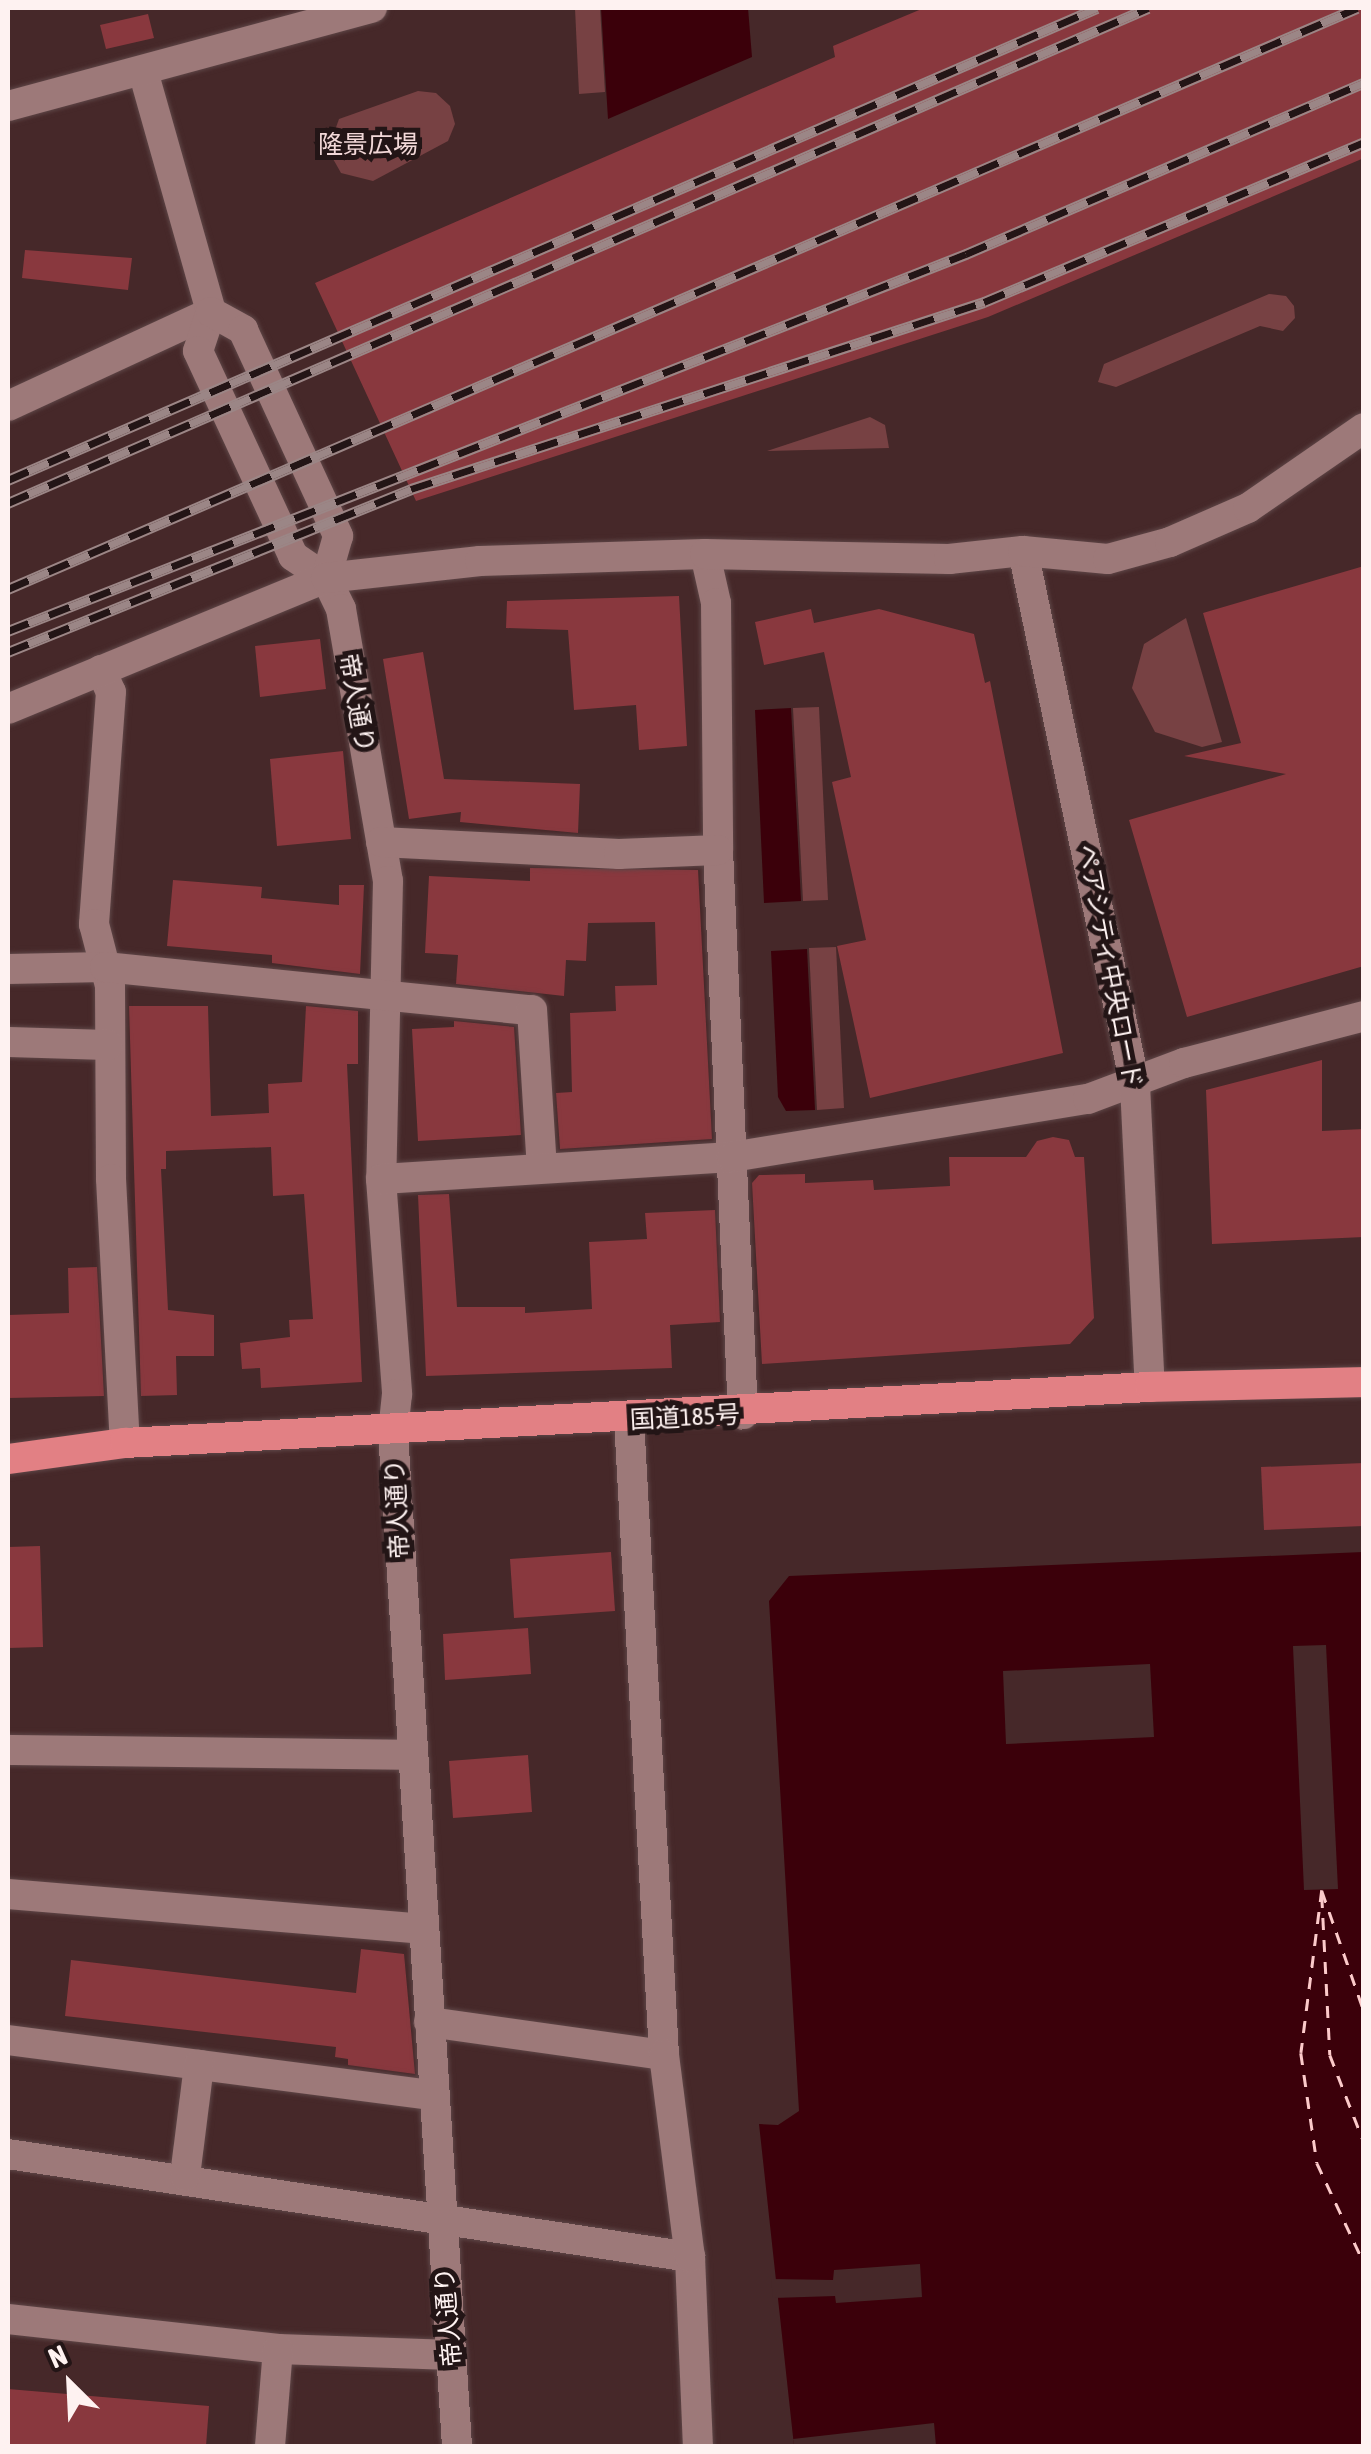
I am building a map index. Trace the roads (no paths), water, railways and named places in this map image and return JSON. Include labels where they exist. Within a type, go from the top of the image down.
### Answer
[{"type":"highway","name":"国道185号","points":[[8,1459],[125,1443],[743,1414],[1150,1387],[1364,1382]]},
{"type":"street","points":[[8,106],[372,8]]},
{"type":"street","points":[[143,71],[211,312],[198,352],[293,556],[326,578]]},
{"type":"street","points":[[8,406],[211,312]]},
{"type":"street","points":[[211,312],[242,330],[338,536],[326,578]]},
{"type":"street","points":[[8,708],[326,578],[480,561],[705,554],[949,559],[1022,551],[1108,559],[1170,542],[1258,503],[1363,431]]},
{"type":"street","name":"ペアシティ中央ロード","points":[[1022,551],[1135,1084],[1150,1387]]},
{"type":"street","points":[[705,554],[716,603],[718,850],[743,1414]]},
{"type":"street","name":"帝人通り","points":[[326,578],[341,609],[388,880],[382,1179],[397,1386],[393,1432],[429,2022],[430,2095],[457,2446]]},
{"type":"street","points":[[101,670],[111,692],[94,924],[105,967],[125,1443]]},
{"type":"street","points":[[382,842],[618,854],[718,850]]},
{"type":"street","points":[[8,969],[105,967],[532,1010],[542,1168]]},
{"type":"street","points":[[382,1179],[732,1157],[1088,1099],[1184,1062],[1364,1016]]},
{"type":"street","points":[[8,1042],[108,1045]]},
{"type":"street","points":[[629,1419],[664,2055],[690,2257],[698,2446]]},
{"type":"street","points":[[8,1750],[410,1755]]},
{"type":"street","points":[[8,1894],[422,1929]]},
{"type":"street","points":[[429,2022],[664,2055]]},
{"type":"street","points":[[8,2040],[430,2095]]},
{"type":"street","points":[[185,2176],[199,2065]]},
{"type":"street","points":[[8,2154],[185,2176],[690,2257]]},
{"type":"street","points":[[8,2320],[278,2350],[452,2355]]},
{"type":"street","points":[[270,2446],[278,2350]]},
{"type":"railway","points":[[8,480],[1097,8]]},
{"type":"railway","points":[[8,503],[1148,8]]},
{"type":"railway","points":[[8,589],[1357,8]]},
{"type":"railway","points":[[8,631],[966,254],[1364,83]]},
{"type":"railway","points":[[8,652],[411,489],[984,302],[1364,142]]},
{"type":"park label","name":"隆景広場","points":[[368,144]]}]
